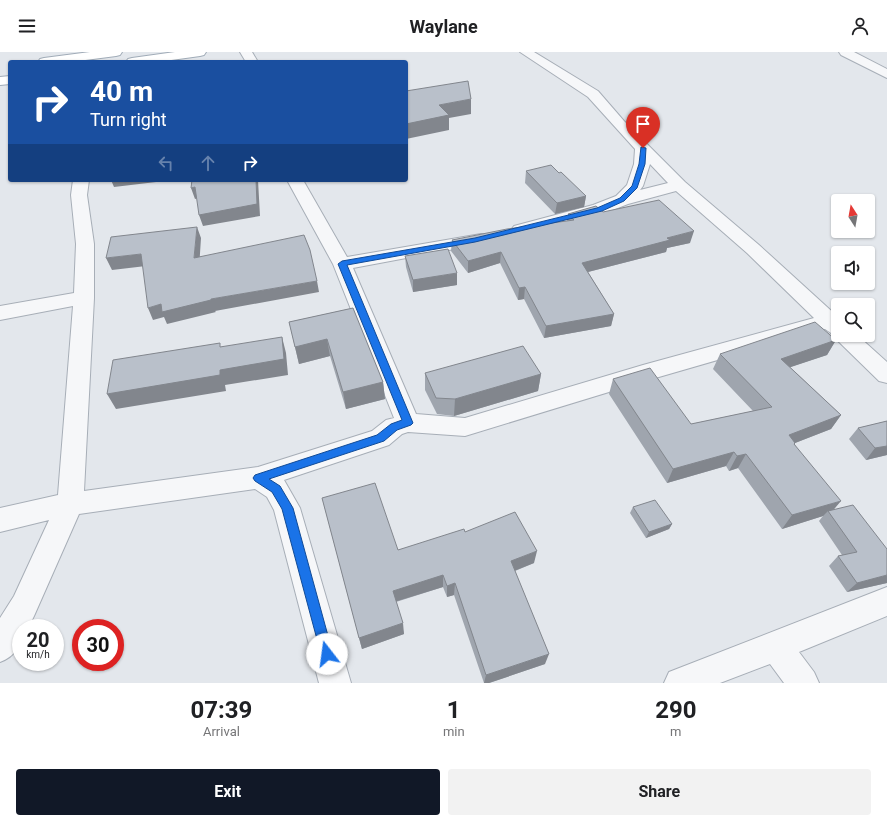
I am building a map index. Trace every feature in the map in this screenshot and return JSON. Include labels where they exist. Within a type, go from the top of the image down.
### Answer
[{"type":"main road","points":[[58,60],[116,52]]},
{"type":"main road","points":[[146,60],[200,52]]},
{"type":"street","points":[[526,52],[593,94],[679,185],[753,249],[831,322]]},
{"type":"street","points":[[845,52],[887,74]]},
{"type":"street","points":[[622,200],[635,186],[642,164],[643,148]]},
{"type":"street","points":[[0,647],[24,606],[70,504],[84,298],[85,244],[79,195],[80,182]]},
{"type":"street","points":[[296,182],[342,264],[408,423]]},
{"type":"street","points":[[342,264],[500,235],[599,210],[622,200],[679,185]]},
{"type":"street","points":[[0,313],[84,298]]},
{"type":"street","points":[[0,520],[70,504],[258,478],[380,438],[394,427],[408,423],[465,427],[643,374],[831,329]]},
{"type":"street","points":[[852,342],[887,375]]},
{"type":"street","points":[[258,478],[276,489],[287,508],[335,683]]},
{"type":"street","points":[[680,683],[887,601]]},
{"type":"street","points":[[776,646],[803,683]]},
{"type":"building","points":[[468,81],[471,99],[439,105],[449,115],[408,124],[408,91]]},
{"type":"building","points":[[551,165],[559,173],[561,172],[586,196],[557,203],[526,171]]},
{"type":"building","points":[[192,182],[256,182],[257,204],[199,215],[195,187],[191,188]]},
{"type":"building","points":[[659,200],[694,231],[667,238],[670,240],[582,263],[614,314],[546,326],[525,287],[519,288],[501,252],[468,261],[452,240],[507,229],[574,220],[568,214],[596,206],[603,212]]},
{"type":"building","points":[[197,227],[194,258],[304,235],[310,250],[317,281],[211,299],[162,312],[161,304],[148,308],[141,254],[106,258],[111,237]]},
{"type":"building","points":[[448,249],[457,273],[413,280],[405,256]]},
{"type":"building","points":[[353,308],[383,382],[343,392],[327,339],[295,347],[289,322]]},
{"type":"building","points":[[815,322],[831,336],[831,342],[781,359],[841,415],[789,435],[795,443],[794,444],[841,501],[792,515],[746,454],[737,456],[734,452],[673,469],[613,379],[650,368],[691,424],[772,407],[720,354]]},
{"type":"building","points":[[282,337],[284,359],[220,370],[220,375],[107,394],[113,360],[220,343],[220,347]]},
{"type":"building","points":[[523,346],[541,374],[455,399],[436,398],[425,373]]},
{"type":"building","points":[[887,421],[887,446],[875,448],[858,428]]},
{"type":"building","points":[[375,483],[398,550],[464,529],[465,532],[515,512],[537,551],[511,561],[549,654],[486,675],[455,583],[447,586],[443,575],[393,591],[403,623],[359,638],[322,498]]},
{"type":"building","points":[[655,500],[672,524],[649,532],[633,507]]},
{"type":"building","points":[[853,505],[887,549],[887,575],[857,583],[838,556],[857,552],[828,511]]},
{"type":"route","points":[[327,654],[287,508],[276,489],[258,478],[380,438],[394,427],[408,423],[342,264],[475,240],[599,210],[622,200],[635,186],[642,164],[643,148]]}]
